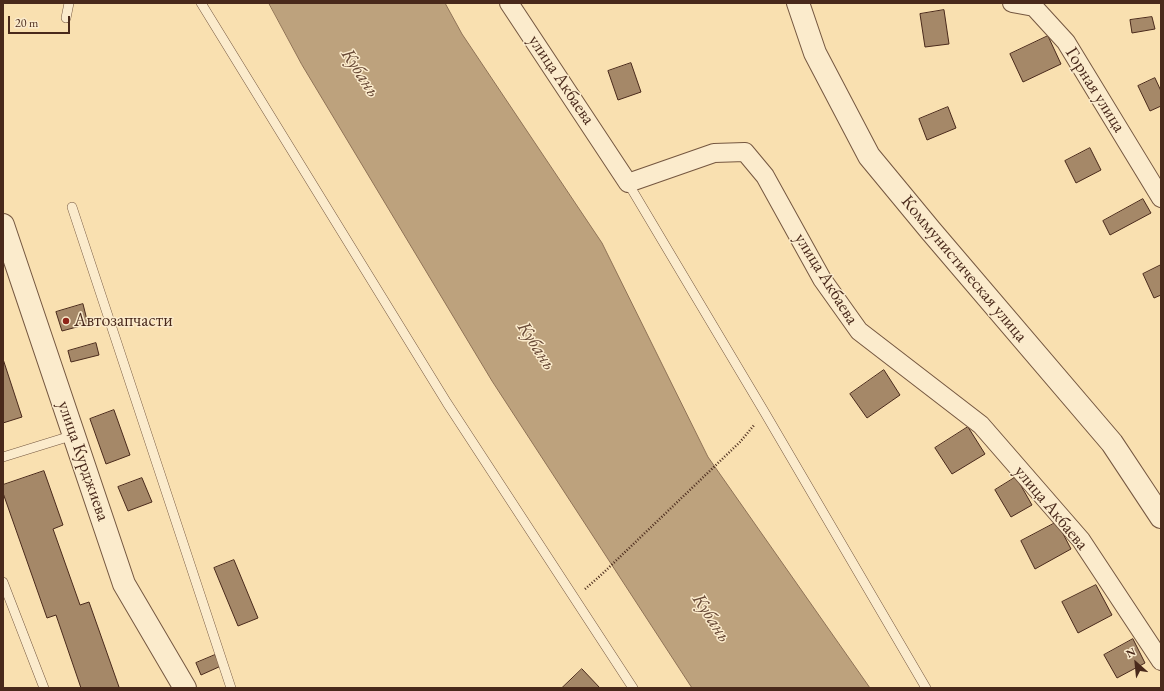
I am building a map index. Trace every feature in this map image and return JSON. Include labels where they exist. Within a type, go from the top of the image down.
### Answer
[{"type":"street","name":"улица Акбаева","points":[[509,3],[628,183],[714,153],[745,152],[765,176],[822,279],[859,331],[981,425],[1081,540],[1161,661]]},
{"type":"street","name":"Коммунистическая улица","points":[[798,3],[815,53],[868,156],[1112,443],[1161,517]]},
{"type":"street","name":"Горная улица","points":[[1012,3],[1034,7],[1066,42],[1161,198]]},
{"type":"street","name":"улица Курджиева","points":[[3,225],[124,584],[185,688]]},
{"type":"lane","points":[[66,18],[69,3]]},
{"type":"lane","points":[[201,3],[447,403],[633,688]]},
{"type":"lane","points":[[628,183],[926,688]]},
{"type":"lane","points":[[72,207],[231,688]]},
{"type":"lane","points":[[3,457],[74,435]]},
{"type":"lane","points":[[3,582],[44,688]]},
{"type":"path","points":[[574,598],[600,576],[740,442],[765,413]]},
{"type":"water","name":"Кубань","points":[[269,3],[445,3],[462,34],[602,243],[708,457],[870,688],[692,688],[492,381],[302,65]]},
{"type":"building","points":[[944,10],[949,44],[925,47],[920,14]]},
{"type":"building","points":[[1152,17],[1155,29],[1132,33],[1130,20]]},
{"type":"building","points":[[1048,36],[1061,64],[1023,82],[1010,54]]},
{"type":"building","points":[[631,63],[641,92],[618,100],[608,71]]},
{"type":"building","points":[[1155,78],[1161,91],[1161,106],[1150,111],[1138,86]]},
{"type":"building","points":[[948,107],[956,128],[927,140],[919,119]]},
{"type":"building","points":[[1090,148],[1101,170],[1076,183],[1065,161]]},
{"type":"building","points":[[1143,199],[1151,213],[1110,235],[1103,221]]},
{"type":"building","points":[[1161,265],[1161,295],[1154,298],[1143,274]]},
{"type":"building","points":[[83,304],[88,324],[62,331],[56,312]]},
{"type":"building","points":[[96,343],[99,355],[71,362],[68,351]]},
{"type":"building","points":[[3,359],[22,417],[3,423]]},
{"type":"building","points":[[884,370],[900,395],[867,418],[850,394]]},
{"type":"building","points":[[114,410],[130,455],[106,464],[90,419]]},
{"type":"building","points":[[968,427],[985,454],[952,474],[935,448]]},
{"type":"building","points":[[44,471],[63,525],[53,529],[80,605],[89,602],[119,687],[117,688],[81,688],[56,615],[47,618],[3,493],[3,485]]},
{"type":"building","points":[[1016,477],[1032,505],[1011,517],[995,490]]},
{"type":"building","points":[[142,478],[152,502],[128,511],[118,487]]},
{"type":"building","points":[[1057,522],[1071,549],[1035,569],[1021,541]]},
{"type":"building","points":[[234,560],[258,618],[238,626],[214,568]]},
{"type":"building","points":[[1096,585],[1112,615],[1078,633],[1062,602]]},
{"type":"building","points":[[1133,639],[1145,663],[1117,678],[1104,655]]},
{"type":"building","points":[[215,655],[221,666],[201,675],[196,663]]},
{"type":"building","points":[[582,669],[600,688],[562,688]]},
{"type":"place","name":"Автозапчасти","points":[[66,321]]}]
